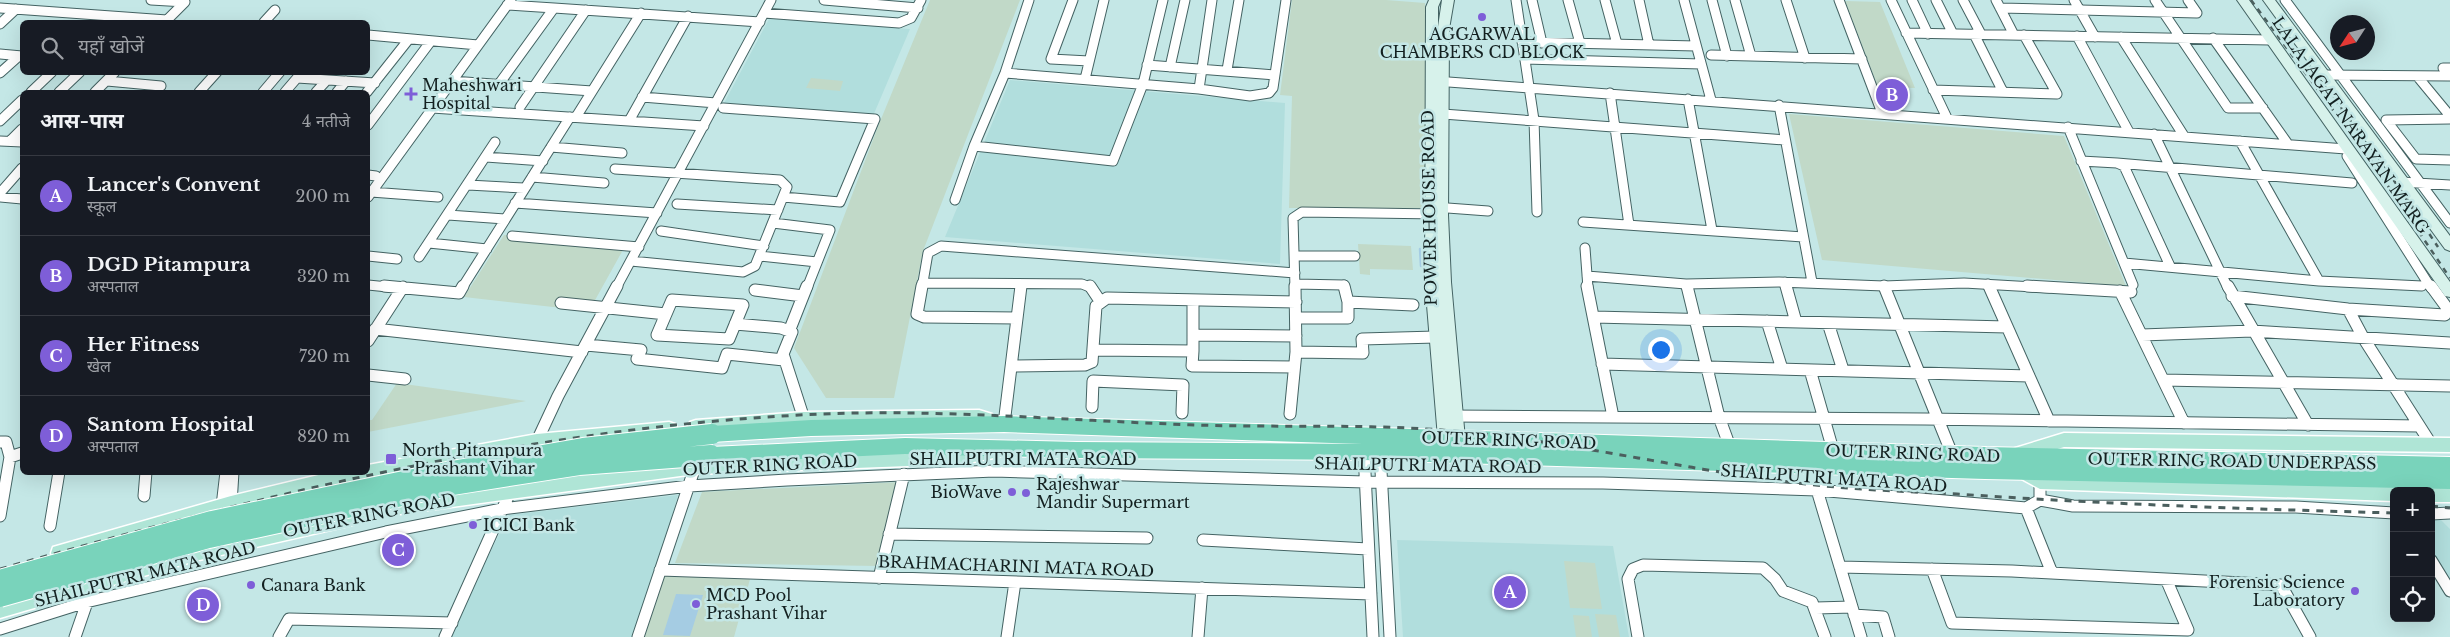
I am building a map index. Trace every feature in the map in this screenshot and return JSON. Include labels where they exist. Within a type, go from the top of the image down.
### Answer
[{"type":"highway","name":"OUTER RING ROAD","points":[[6,603],[209,538],[452,486],[579,465],[706,452],[811,428],[1004,424],[1952,454],[2018,463]]},
{"type":"highway","name":"OUTER RING ROAD","points":[[0,580],[212,521],[452,471],[583,448],[706,452],[906,446],[2018,463]]},
{"type":"highway","name":"OUTER RING ROAD UNDERPASS","points":[[2018,463],[2450,466]]},
{"type":"highway","name":"OUTER RING ROAD UNDERPASS","points":[[2018,463],[2450,480]]},
{"type":"main road","name":"OUTER RING ROAD","points":[[370,471],[537,441],[804,419],[979,417],[1004,424]]},
{"type":"main road","points":[[2390,493],[2040,481],[2018,463],[2064,440],[2450,445]]},
{"type":"main road","points":[[2329,444],[2362,449],[2450,451]]},
{"type":"main road","name":"OUTER RING ROAD","points":[[6,603],[94,582],[195,553],[416,503],[512,490],[706,452]]},
{"type":"main road","name":"OUTER RING ROAD","points":[[0,571],[226,505],[353,475]]},
{"type":"main road","points":[[343,519],[360,475]]},
{"type":"main road","points":[[2435,494],[2450,494]]},
{"type":"main road","points":[[6,603],[27,563]]},
{"type":"street","points":[[151,0],[185,2],[167,20]]},
{"type":"street","points":[[537,441],[584,349],[704,126],[720,106],[771,0]]},
{"type":"street","points":[[372,175],[508,2],[554,8],[688,16],[830,18],[907,23],[912,19],[919,4],[824,0]]},
{"type":"street","points":[[830,18],[838,0]]},
{"type":"street","points":[[955,200],[974,146],[1005,73],[1029,0]]},
{"type":"street","points":[[1072,0],[1051,59],[1089,61]]},
{"type":"street","points":[[1085,79],[1104,0]]},
{"type":"street","points":[[974,146],[1113,160],[1143,84],[1163,0]]},
{"type":"street","points":[[1170,67],[1185,0]]},
{"type":"street","points":[[1199,88],[1212,0]]},
{"type":"street","points":[[1226,70],[1239,0]]},
{"type":"street","points":[[1005,73],[1199,88],[1260,96],[1269,93],[1273,88],[1283,0]]},
{"type":"street","points":[[1516,0],[1534,120],[1537,212]]},
{"type":"street","points":[[1532,0],[1542,43]]},
{"type":"street","points":[[1568,0],[1580,43]]},
{"type":"street","points":[[1605,0],[1617,44]]},
{"type":"street","points":[[1639,0],[1649,45]]},
{"type":"street","points":[[1684,0],[1711,100]]},
{"type":"street","points":[[1712,0],[1727,56]]},
{"type":"street","points":[[1735,0],[1751,56]]},
{"type":"street","points":[[1786,0],[1805,58]]},
{"type":"street","points":[[1839,0],[1882,113]]},
{"type":"street","points":[[1890,0],[1947,118]]},
{"type":"street","points":[[1912,0],[1928,34]]},
{"type":"street","points":[[1936,0],[1953,34]]},
{"type":"street","points":[[1963,0],[2004,92]]},
{"type":"street","points":[[1996,0],[2014,35]]},
{"type":"street","points":[[2074,0],[2095,36]]},
{"type":"street","points":[[2111,0],[2118,11]]},
{"type":"street","points":[[2155,0],[2228,108],[2263,108]]},
{"type":"street","points":[[2000,8],[2197,13],[2188,0]]},
{"type":"street","points":[[2238,0],[2268,39]]},
{"type":"street","name":"LALA JAGAT NARAYAN MARG","points":[[2243,0],[2344,148],[2450,292]]},
{"type":"street","name":"LALA JAGAT NARAYAN MARG","points":[[2269,0],[2450,246]]},
{"type":"street","points":[[2285,0],[2450,223]]},
{"type":"street","name":"POWER HOUSE ROAD","points":[[1440,4],[1437,211],[1444,282],[1450,416]]},
{"type":"street","points":[[0,8],[113,16],[133,20]]},
{"type":"street","points":[[499,84],[554,8]]},
{"type":"street","points":[[0,24],[16,9]]},
{"type":"street","points":[[266,20],[276,10]]},
{"type":"street","points":[[520,107],[586,10]]},
{"type":"street","points":[[370,285],[459,293],[524,188],[592,91],[641,13]]},
{"type":"street","points":[[108,20],[113,16]]},
{"type":"street","points":[[629,121],[688,16]]},
{"type":"street","points":[[1906,33],[2268,39]]},
{"type":"street","points":[[370,35],[475,44]]},
{"type":"street","points":[[1933,90],[2057,94],[2024,35]]},
{"type":"street","points":[[2076,36],[2129,132]]},
{"type":"street","points":[[2121,37],[2184,136]]},
{"type":"street","points":[[2213,38],[2288,144]]},
{"type":"street","points":[[369,90],[409,39]]},
{"type":"street","points":[[370,122],[431,41]]},
{"type":"street","points":[[1522,42],[1696,46]]},
{"type":"street","points":[[370,191],[452,81],[475,44]]},
{"type":"street","points":[[0,54],[20,56]]},
{"type":"street","points":[[1711,55],[1862,59]]},
{"type":"street","points":[[0,73],[20,57]]},
{"type":"street","points":[[1525,59],[1701,64]]},
{"type":"street","points":[[1147,66],[1226,70],[1275,75]]},
{"type":"street","points":[[33,90],[49,75]]},
{"type":"street","points":[[61,90],[77,75]]},
{"type":"street","points":[[97,90],[112,75]]},
{"type":"street","points":[[201,90],[215,75]]},
{"type":"street","points":[[265,90],[277,75]]},
{"type":"street","points":[[2323,75],[2450,76]]},
{"type":"street","points":[[2417,76],[2450,117]]},
{"type":"street","points":[[287,90],[297,78],[374,83]]},
{"type":"street","points":[[318,90],[327,80]]},
{"type":"street","points":[[107,81],[161,86]]},
{"type":"street","points":[[339,90],[346,81]]},
{"type":"street","points":[[452,81],[592,91]]},
{"type":"street","points":[[1438,81],[2344,148],[2448,313]]},
{"type":"street","name":"POWER HOUSE ROAD","points":[[1438,81],[1443,114],[1432,281],[1436,337],[1450,416]]},
{"type":"street","points":[[1610,93],[1629,225]]},
{"type":"street","points":[[642,97],[875,120],[840,202],[783,197]]},
{"type":"street","points":[[1688,99],[1712,230]]},
{"type":"street","points":[[0,121],[20,102]]},
{"type":"street","points":[[1779,105],[1812,282]]},
{"type":"street","points":[[432,108],[704,126]]},
{"type":"street","points":[[1443,114],[1786,140]]},
{"type":"street","points":[[2450,117],[2386,120],[2416,159],[2450,160]]},
{"type":"street","points":[[2068,127],[2124,263],[2128,289],[2142,335],[2184,423]]},
{"type":"street","points":[[5,141],[20,130]]},
{"type":"street","points":[[2154,134],[2219,272],[2308,425]]},
{"type":"street","points":[[5,141],[20,142]]},
{"type":"street","points":[[2240,141],[2319,281]]},
{"type":"street","points":[[419,257],[495,142]]},
{"type":"street","points":[[551,147],[622,152]]},
{"type":"street","points":[[486,157],[543,161]]},
{"type":"street","points":[[2081,161],[2352,183]]},
{"type":"street","points":[[2118,164],[2124,166],[2170,266]]},
{"type":"street","points":[[615,168],[780,180],[787,187],[756,266],[743,272],[631,261]]},
{"type":"street","points":[[0,193],[20,170]]},
{"type":"street","points":[[532,176],[604,183]]},
{"type":"street","points":[[2402,182],[2450,185]]},
{"type":"street","points":[[468,185],[524,188]]},
{"type":"street","points":[[370,192],[438,197]]},
{"type":"street","points":[[0,197],[20,199]]},
{"type":"street","points":[[515,203],[657,213]]},
{"type":"street","points":[[677,204],[778,210]]},
{"type":"street","points":[[1290,414],[1296,352],[1296,302],[1292,222],[1296,214],[1302,212],[1488,211]]},
{"type":"street","points":[[448,215],[505,219]]},
{"type":"street","points":[[1583,222],[1803,237]]},
{"type":"street","points":[[773,223],[830,230],[790,329],[792,332],[783,354],[804,419]]},
{"type":"street","points":[[661,231],[817,262]]},
{"type":"street","points":[[512,236],[639,247]]},
{"type":"street","points":[[429,244],[487,249]]},
{"type":"street","points":[[1017,318],[920,316],[916,311],[928,253],[941,246],[1295,273]]},
{"type":"street","points":[[1585,248],[1587,276],[1613,417]]},
{"type":"street","points":[[370,256],[398,259]]},
{"type":"street","points":[[1294,256],[1355,256]]},
{"type":"street","points":[[2124,263],[2319,281],[2422,286]]},
{"type":"street","points":[[1587,276],[1686,284],[1812,282],[1884,286],[1964,283],[2128,289]]},
{"type":"street","points":[[1785,282],[1796,322]]},
{"type":"street","points":[[922,283],[1087,284],[1092,287],[1100,301]]},
{"type":"street","points":[[1295,284],[1344,285],[1348,302],[1348,318],[1296,318]]},
{"type":"street","points":[[1686,284],[1719,418],[1730,447]]},
{"type":"street","points":[[1988,284],[2049,421]]},
{"type":"street","points":[[1004,424],[1021,285]]},
{"type":"street","points":[[1884,286],[1936,419],[1952,454]]},
{"type":"street","points":[[370,338],[403,288]]},
{"type":"street","points":[[755,290],[803,296]]},
{"type":"street","points":[[2232,296],[2348,309],[2448,313]]},
{"type":"street","points":[[1012,366],[1085,365],[1092,362],[1095,350],[1096,306],[1100,301],[1107,298],[1296,302]]},
{"type":"street","points":[[672,300],[743,305],[735,324],[729,339],[657,335],[672,300]]},
{"type":"street","points":[[1194,300],[1192,366],[1294,367]]},
{"type":"street","points":[[1348,302],[1412,304]]},
{"type":"street","points":[[561,303],[666,314]]},
{"type":"street","points":[[2348,309],[2364,339],[2431,444]]},
{"type":"street","points":[[1594,317],[2007,327]]},
{"type":"street","points":[[1767,321],[1782,369]]},
{"type":"street","points":[[1828,322],[1843,370]]},
{"type":"street","points":[[735,324],[790,329]]},
{"type":"street","points":[[376,328],[584,349],[641,350],[637,359],[722,368],[727,354],[784,360]]},
{"type":"street","points":[[2142,335],[2252,331],[2450,343]]},
{"type":"street","points":[[1193,335],[1296,336]]},
{"type":"street","points":[[1296,352],[1363,353],[1362,339],[1436,337]]},
{"type":"street","points":[[1095,350],[1193,351]]},
{"type":"street","points":[[1602,364],[2029,376]]},
{"type":"street","points":[[1810,370],[1833,450]]},
{"type":"street","points":[[370,374],[404,379]]},
{"type":"street","points":[[2163,380],[2450,386]]},
{"type":"street","points":[[1092,407],[1093,382],[1183,385],[1182,413]]},
{"type":"street","points":[[1452,439],[1450,416],[1936,419],[2419,426]]},
{"type":"street","points":[[0,442],[6,442],[10,457],[0,516]]},
{"type":"street","points":[[638,637],[689,486],[706,452]]},
{"type":"street","points":[[1372,452],[1382,482],[1390,637]]},
{"type":"street","points":[[1372,452],[1365,482],[1373,637]]},
{"type":"street","points":[[10,457],[20,454]]},
{"type":"street","name":"SHAILPUTRI MATA ROAD","points":[[0,629],[86,602],[386,532],[502,509],[689,486],[904,474],[994,472],[1365,482],[1603,483],[1818,490],[2026,508]]},
{"type":"street","points":[[879,578],[904,474]]},
{"type":"street","points":[[50,526],[58,475]]},
{"type":"street","points":[[144,496],[146,475]]},
{"type":"street","points":[[226,475],[226,505]]},
{"type":"street","points":[[226,505],[232,475]]},
{"type":"street","points":[[2040,481],[2040,500]]},
{"type":"street","points":[[445,637],[512,490]]},
{"type":"street","points":[[1818,490],[1861,637]]},
{"type":"street","points":[[2052,573],[2026,508],[2040,500],[2073,506],[2296,507],[2390,513]]},
{"type":"street","points":[[2435,514],[2450,513]]},
{"type":"street","points":[[889,534],[1147,538]]},
{"type":"street","points":[[1203,540],[1368,549]]},
{"type":"street","points":[[1638,637],[1628,579],[1633,570],[1643,565],[1763,568],[1775,579],[1783,591],[1806,599],[1816,608],[1825,637]]},
{"type":"street","points":[[1840,567],[2052,573],[2281,585],[2310,637]]},
{"type":"street","points":[[2435,567],[2450,591]]},
{"type":"street","points":[[1932,569],[1952,623],[2188,630],[2166,579]]},
{"type":"street","name":"BRAHMACHARINI MATA ROAD","points":[[660,570],[1371,594]]},
{"type":"street","points":[[75,637],[94,582]]},
{"type":"street","points":[[1007,637],[1016,582]]},
{"type":"street","points":[[1198,637],[1202,588]]},
{"type":"street","points":[[1816,608],[1853,611],[1883,617],[1889,637]]},
{"type":"street","points":[[279,637],[289,619],[452,623]]},
{"type":"shaded area","points":[[770,17],[910,29],[873,116],[723,105]]},
{"type":"shaded area","points":[[1010,80],[1285,103],[1280,264],[945,237]]},
{"type":"shaded area","points":[[678,495],[637,637],[447,637],[509,515]]},
{"type":"shaded area","points":[[2435,518],[2440,519],[2450,529],[2450,586],[2435,561]]},
{"type":"shaded area","points":[[1397,540],[1613,546],[1629,637],[1403,637]]},
{"type":"shaded area","points":[[676,594],[703,595],[690,636],[663,635]]},
{"type":"green space","points":[[930,0],[1020,0],[923,251],[894,398],[826,398],[794,348],[879,124]]},
{"type":"green space","points":[[1292,0],[1386,0],[1425,3],[1426,208],[1289,208],[1292,96],[1280,95]]},
{"type":"green space","points":[[1845,1],[1880,2],[1915,88],[1878,87]]},
{"type":"green space","points":[[811,78],[843,81],[840,91],[806,88]]},
{"type":"green space","points":[[1789,114],[2064,136],[2126,286],[1822,260]]},
{"type":"green space","points":[[504,235],[624,248],[589,311],[464,297]]},
{"type":"green space","points":[[1358,244],[1411,246],[1413,270],[1370,269],[1370,275],[1360,274]]},
{"type":"green space","points":[[397,383],[526,401],[370,432],[370,420],[372,420]]},
{"type":"green space","points":[[899,482],[879,566],[675,563],[702,492]]},
{"type":"green space","points":[[1564,561],[1595,563],[1602,609],[1570,608]]},
{"type":"green space","name":"MCD Pool Prashant Vihar","points":[[660,570],[752,572],[734,637],[638,637]]},
{"type":"green space","points":[[1595,614],[1616,615],[1620,637],[1599,637]]},
{"type":"green space","points":[[1573,615],[1589,616],[1592,637],[1576,637]]},
{"type":"waterway","points":[[1420,249],[1421,266]]},
{"type":"railway","points":[[2251,0],[2371,161],[2450,278]]},
{"type":"railway","points":[[2308,64],[2381,161],[2438,247]]},
{"type":"railway","points":[[0,569],[202,514],[406,468],[509,448],[612,433],[716,421],[821,414],[962,414],[1197,425],[1431,429],[1509,437],[1734,474],[1824,486],[2012,498],[2390,513]]},
{"type":"railway","points":[[2435,506],[2450,508]]},
{"type":"place","name":"AGGARWAL CHAMBERS CD BLOCK","points":[[1482,17]]},
{"type":"place","name":"Maheshwari Hospital","points":[[411,94]]},
{"type":"place","name":"DGD Pitampura","points":[[1892,95]]},
{"type":"place","name":"North Pitampura - Prashant Vihar","points":[[391,459]]},
{"type":"place","name":"BioWave","points":[[1012,492]]},
{"type":"place","name":"Rajeshwar Mandir Supermart","points":[[1026,493]]},
{"type":"place","name":"ICICI Bank","points":[[473,525]]},
{"type":"place","name":"Her Fitness","points":[[398,550]]},
{"type":"place","name":"Canara Bank","points":[[251,585]]},
{"type":"place","name":"Forensic Science Laboratory","points":[[2355,591]]},
{"type":"place","name":"Lancer's Convent","points":[[1510,592]]},
{"type":"place","name":"MCD Pool Prashant Vihar","points":[[696,604]]},
{"type":"place","name":"Santom Hospital","points":[[203,605]]}]
